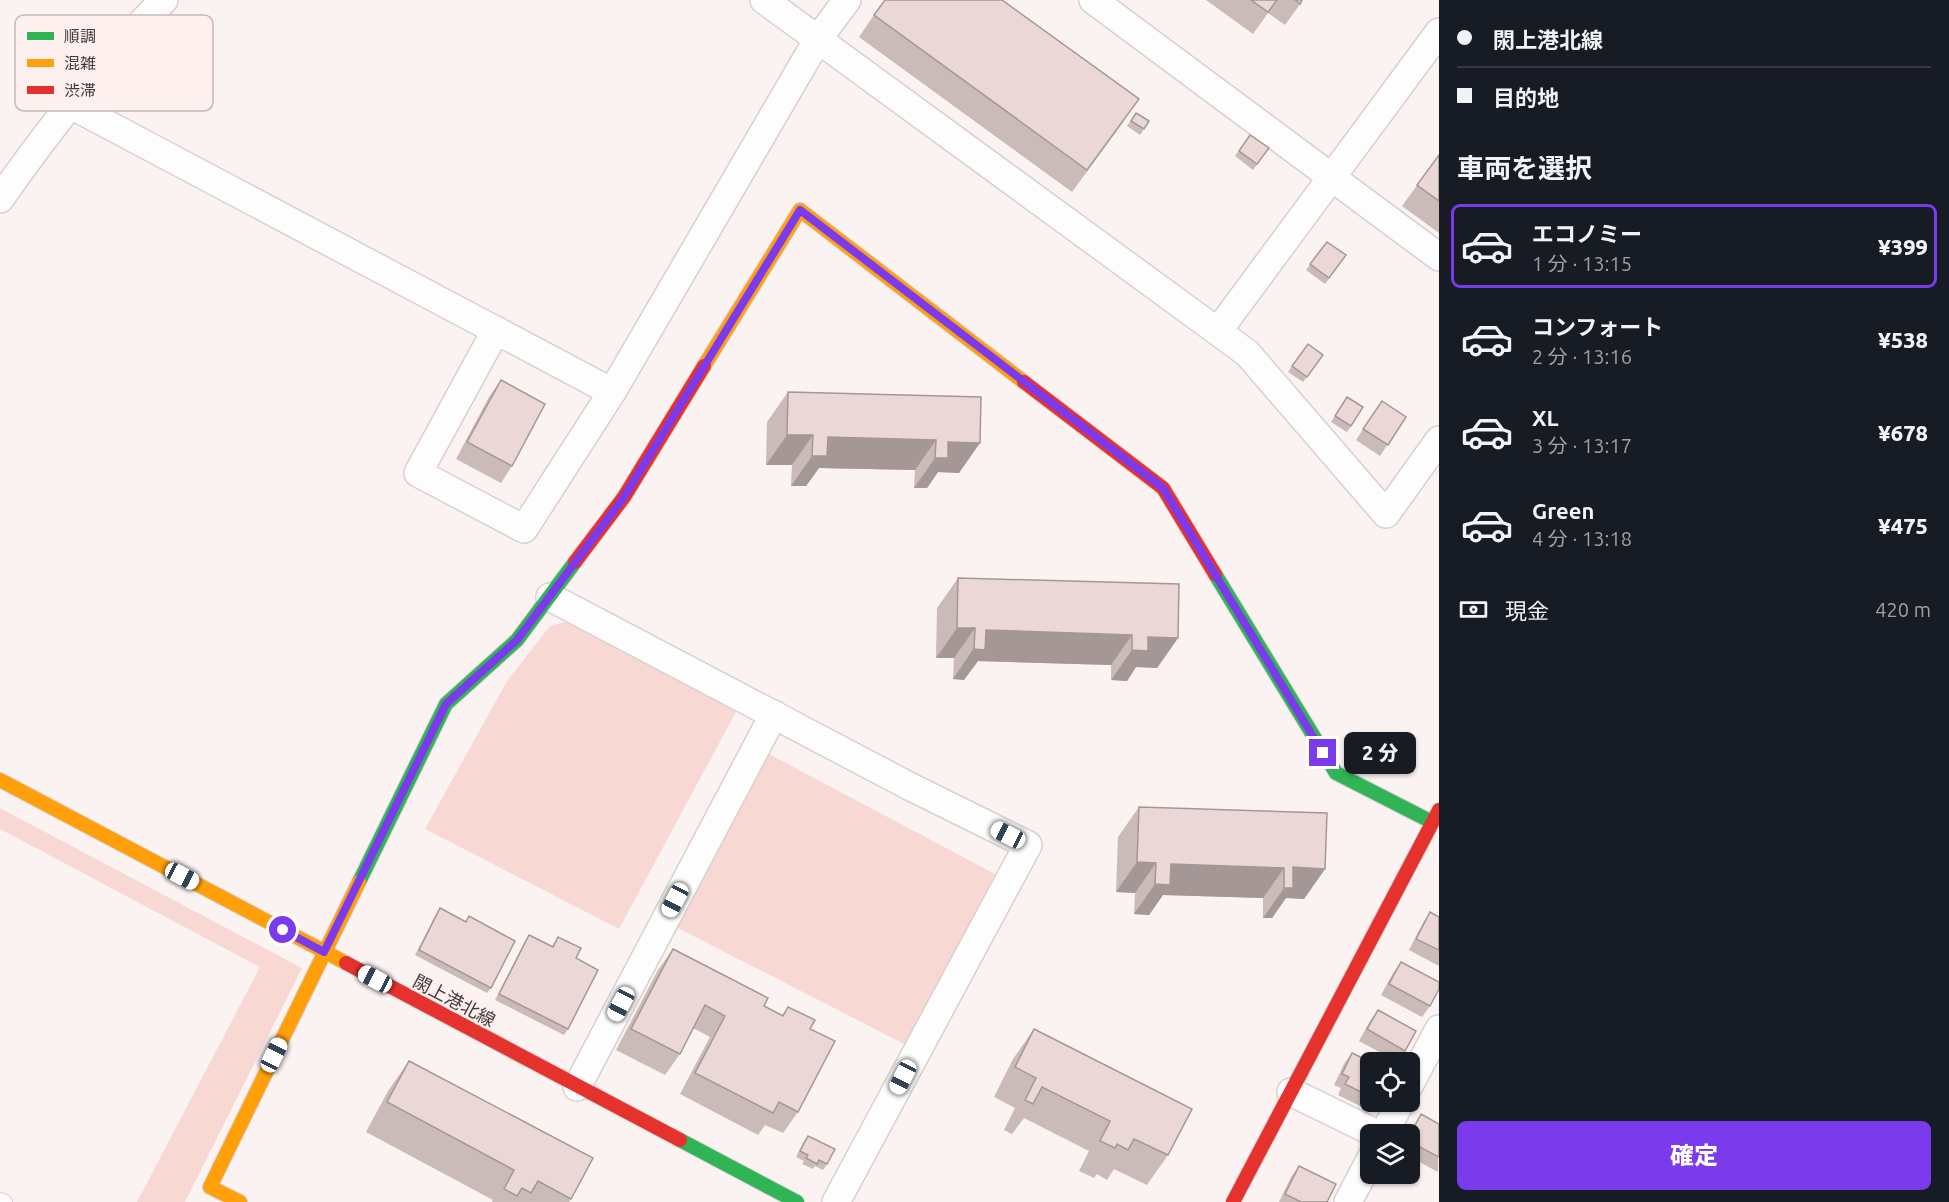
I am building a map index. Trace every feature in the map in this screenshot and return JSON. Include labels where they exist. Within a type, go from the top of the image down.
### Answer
[{"type":"street","points":[[149,15],[164,0]]},
{"type":"street","points":[[765,0],[1246,353],[1386,514],[1439,441]]},
{"type":"street","points":[[496,330],[418,473],[524,529],[612,392],[818,39],[847,0]]},
{"type":"street","points":[[1093,0],[1439,257]]},
{"type":"street","points":[[1218,331],[1439,32]]},
{"type":"street","points":[[0,199],[67,111]]},
{"type":"street","points":[[83,111],[612,392]]},
{"type":"street","points":[[240,1202],[210,1187],[446,704],[517,640],[624,497],[800,210],[1163,488],[1336,773],[1436,816],[1233,1202]]},
{"type":"street","points":[[550,597],[909,786],[1028,845],[836,1202]]},
{"type":"street","points":[[577,1087],[774,714]]},
{"type":"street","name":"閖上港北線","points":[[0,780],[797,1202]]},
{"type":"street","points":[[1420,1065],[1439,1029]]},
{"type":"street","points":[[1291,1092],[1360,1126]]},
{"type":"street","points":[[1348,1202],[1360,1179]]},
{"type":"lane","points":[[0,1200],[5,1202]]},
{"type":"shaded area","points":[[569,621],[737,710],[619,929],[425,829],[507,681],[550,626]]},
{"type":"shaded area","points":[[769,754],[995,874],[906,1045],[676,927]]},
{"type":"shaded area","points":[[0,808],[302,968],[185,1202],[137,1202],[260,967],[0,829]]},
{"type":"building","points":[[885,0],[1002,0],[1139,99],[1087,170],[874,15]]},
{"type":"building","points":[[1251,0],[1277,0],[1268,12]]},
{"type":"building","points":[[1136,113],[1149,121],[1144,129],[1131,121]]},
{"type":"building","points":[[1250,135],[1269,148],[1257,164],[1239,151]]},
{"type":"building","points":[[1439,155],[1439,201],[1417,185]]},
{"type":"building","points":[[1327,242],[1346,255],[1329,278],[1310,264]]},
{"type":"building","points":[[1308,344],[1323,355],[1307,377],[1292,366]]},
{"type":"building","points":[[501,380],[545,404],[512,466],[467,442]]},
{"type":"building","points":[[788,392],[981,397],[980,443],[948,442],[948,458],[935,458],[936,440],[828,437],[827,456],[812,456],[813,435],[787,435]]},
{"type":"building","points":[[1347,397],[1363,407],[1351,426],[1335,416]]},
{"type":"building","points":[[1382,401],[1406,417],[1388,445],[1363,429]]},
{"type":"building","points":[[958,578],[1179,584],[1178,638],[1148,637],[1148,651],[1132,650],[1132,635],[986,630],[985,650],[974,649],[975,628],[957,628]]},
{"type":"building","points":[[1139,807],[1327,813],[1325,869],[1293,867],[1293,888],[1284,888],[1284,868],[1171,864],[1170,885],[1155,884],[1156,863],[1137,862]]},
{"type":"building","points":[[440,908],[466,922],[469,916],[515,941],[491,988],[419,950]]},
{"type":"building","points":[[1430,912],[1439,917],[1439,950],[1416,939]]},
{"type":"building","points":[[529,935],[553,947],[558,937],[581,948],[576,958],[598,970],[568,1029],[499,994]]},
{"type":"building","points":[[673,949],[768,998],[764,1006],[783,1016],[788,1007],[815,1020],[810,1029],[835,1041],[798,1112],[779,1102],[773,1113],[695,1073],[725,1016],[705,1005],[680,1054],[631,1029]]},
{"type":"building","points":[[1401,962],[1439,982],[1439,989],[1430,1006],[1389,984]]},
{"type":"building","points":[[1378,1010],[1416,1031],[1405,1051],[1367,1029]]},
{"type":"building","points":[[1034,1029],[1192,1109],[1168,1155],[1134,1139],[1128,1150],[1117,1144],[1115,1148],[1100,1141],[1110,1121],[1042,1087],[1033,1104],[1025,1100],[1036,1078],[1015,1067]]},
{"type":"building","points":[[1352,1053],[1360,1057],[1360,1092],[1345,1084],[1349,1077],[1342,1074]]},
{"type":"building","points":[[409,1061],[593,1158],[571,1199],[538,1181],[531,1193],[522,1188],[517,1196],[504,1189],[514,1170],[387,1102]]},
{"type":"building","points":[[1421,1114],[1439,1124],[1439,1157],[1420,1147],[1420,1124],[1416,1124]]},
{"type":"building","points":[[808,1136],[835,1149],[827,1164],[819,1160],[817,1164],[806,1158],[808,1155],[800,1151]]},
{"type":"building","points":[[1299,1166],[1336,1184],[1327,1202],[1301,1202],[1285,1194]]},
{"type":"traffic: fast","points":[[359,882],[446,704],[517,640],[575,562]]},
{"type":"traffic: fast","points":[[1215,574],[1336,773],[1432,822]]},
{"type":"traffic: fast","points":[[680,1140],[797,1202]]},
{"type":"traffic: slow","points":[[704,366],[800,210],[1024,382]]},
{"type":"traffic: slow","points":[[0,780],[346,963]]},
{"type":"traffic: slow","points":[[240,1202],[210,1187],[359,882]]},
{"type":"traffic: jam","points":[[575,562],[624,497],[704,366]]},
{"type":"traffic: jam","points":[[1024,382],[1163,488],[1215,574]]},
{"type":"traffic: jam","points":[[1233,1202],[1439,810]]},
{"type":"traffic: jam","points":[[346,963],[680,1140]]},
{"type":"route","points":[[283,930],[324,952],[446,704],[517,640],[624,497],[800,210],[1163,488],[1323,753]]}]
